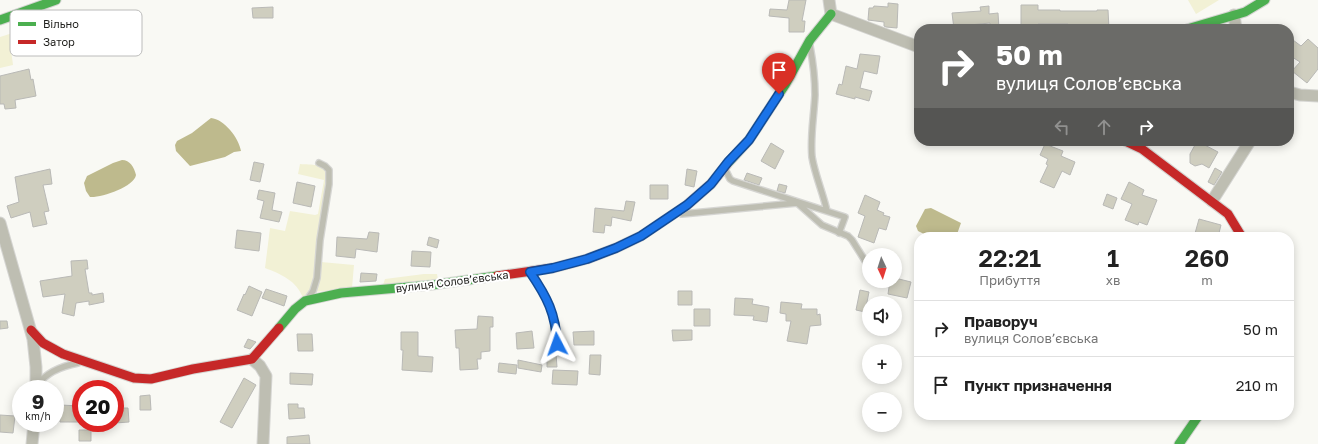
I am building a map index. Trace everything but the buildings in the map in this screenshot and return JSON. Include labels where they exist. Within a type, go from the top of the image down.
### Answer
[{"type":"street","points":[[28,10],[56,0]]},
{"type":"street","points":[[829,0],[831,14],[914,45]]},
{"type":"street","points":[[1203,24],[1254,8],[1265,0]]},
{"type":"street","name":"вулиця Соловʼєвська","points":[[305,301],[341,293],[432,285],[553,268],[587,259],[616,248],[641,236],[687,205],[711,184],[724,167],[749,140],[785,85],[810,40],[831,14]]},
{"type":"street","points":[[1234,15],[1235,24]]},
{"type":"street","points":[[0,20],[10,16]]},
{"type":"street","points":[[1294,93],[1318,96]]},
{"type":"street","points":[[1136,146],[1142,149],[1228,214],[1239,232]]},
{"type":"street","points":[[1212,202],[1247,146]]},
{"type":"street","points":[[0,223],[30,330],[35,352],[36,380]]},
{"type":"street","points":[[30,330],[43,343],[63,354],[124,375],[142,379],[161,377],[193,369],[252,360],[295,309],[305,301]]},
{"type":"street","points":[[252,360],[260,366],[266,376],[263,444]]},
{"type":"street","points":[[1179,444],[1196,420]]},
{"type":"street","points":[[32,444],[33,432]]},
{"type":"lane","points":[[810,40],[815,94],[812,156],[827,211]]},
{"type":"lane","points":[[305,301],[313,290],[317,278],[321,234],[330,184],[329,170],[319,163]]},
{"type":"lane","points":[[724,167],[730,179],[733,181],[845,217],[839,233]]},
{"type":"lane","points":[[672,215],[796,202],[822,225],[848,236],[862,256]]},
{"type":"lane","points":[[530,272],[553,312],[556,326],[557,344]]},
{"type":"lane","points":[[43,380],[59,368],[86,362]]},
{"type":"green space","points":[[1188,0],[1219,0],[1196,14]]},
{"type":"green space","points":[[10,34],[10,56],[12,56],[13,65],[0,68],[0,37]]},
{"type":"green space","points":[[300,164],[321,167],[328,176],[315,278],[311,290],[306,297],[303,298],[297,287],[288,279],[265,268],[270,228],[285,231],[290,211],[315,215],[318,214],[324,180],[298,174]]},
{"type":"green space","points":[[321,262],[354,265],[352,288],[315,292]]},
{"type":"green space","points":[[424,274],[437,274],[438,280],[383,285],[385,279]]},
{"type":"shaded area","points":[[211,118],[216,119],[226,125],[237,140],[241,151],[234,152],[225,157],[190,166],[176,151],[175,145],[177,141],[192,133]]},
{"type":"shaded area","points":[[122,160],[127,161],[133,167],[136,175],[130,184],[109,194],[90,197],[86,191],[84,183],[87,176]]},
{"type":"shaded area","points":[[931,208],[961,223],[958,232],[918,231],[916,226],[925,209]]},
{"type":"traffic: fast","points":[[28,10],[56,0]]},
{"type":"traffic: fast","points":[[1204,24],[1245,12],[1265,0]]},
{"type":"traffic: fast","points":[[727,164],[749,140],[785,85],[810,40],[831,14]]},
{"type":"traffic: fast","points":[[0,20],[10,16]]},
{"type":"traffic: fast","points":[[279,328],[295,309],[305,301],[341,293],[432,285],[497,276]]},
{"type":"traffic: fast","points":[[1179,444],[1196,420]]},
{"type":"traffic: jam","points":[[1136,146],[1142,149],[1228,214],[1239,232]]},
{"type":"traffic: jam","points":[[497,276],[553,268],[587,259],[616,248],[641,236],[687,205],[711,184],[727,164]]},
{"type":"traffic: jam","points":[[31,330],[43,343],[63,354],[134,378],[151,379],[193,369],[252,359],[279,328]]},
{"type":"route","points":[[557,344],[556,326],[553,312],[538,283],[530,272],[553,268],[587,259],[616,248],[641,236],[687,205],[711,184],[728,162],[749,140],[779,94]]}]
